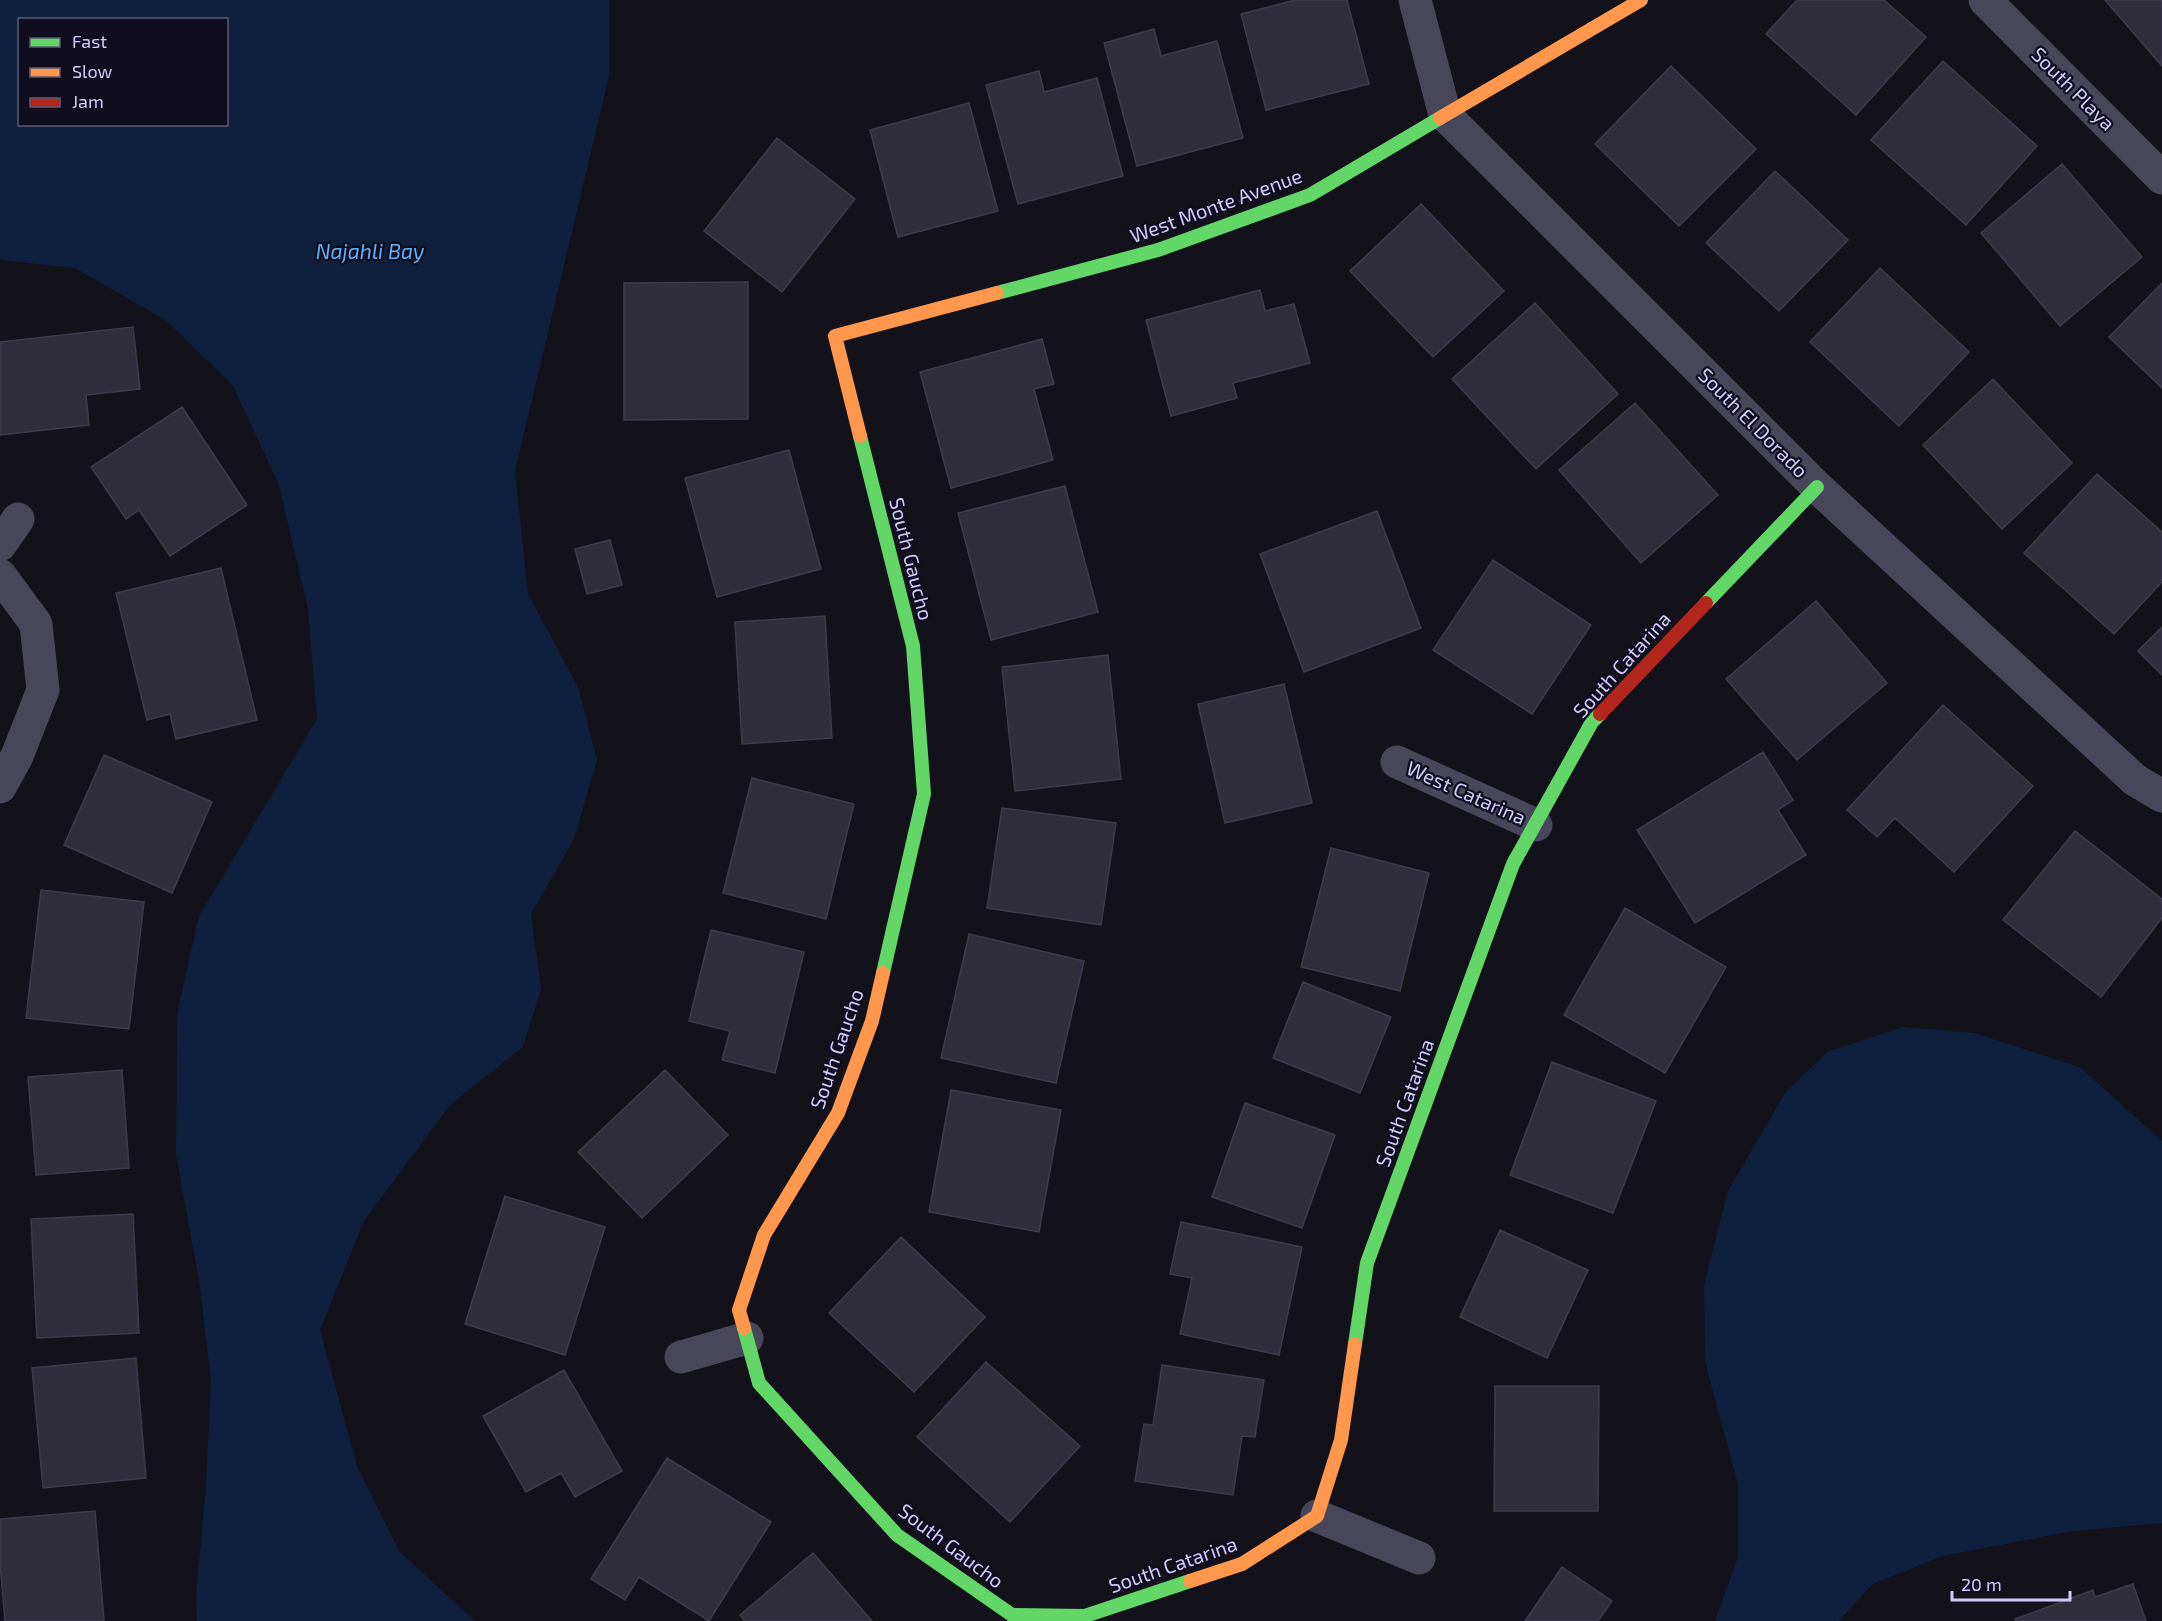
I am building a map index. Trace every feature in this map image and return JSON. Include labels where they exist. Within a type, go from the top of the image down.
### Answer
[{"type":"street","points":[[1415,0],[1445,115]]},
{"type":"street","name":"West Monte Avenue","points":[[835,336],[1158,250],[1310,195],[1641,0]]},
{"type":"street","name":"South Playa","points":[[1985,0],[2162,178]]},
{"type":"street","name":"South El Dorado","points":[[1445,115],[1817,487],[2135,780],[2162,796]]},
{"type":"street","name":"South Gaucho","points":[[835,336],[913,646],[924,794],[872,1022],[838,1113],[764,1236],[739,1310],[759,1383],[897,1534],[1011,1618]]},
{"type":"street","name":"South Catarina","points":[[1011,1618],[1085,1616],[1242,1564],[1317,1516],[1341,1440],[1367,1263],[1514,864],[1593,722],[1817,487]]},
{"type":"street","points":[[0,545],[18,519]]},
{"type":"street","points":[[0,575],[36,624],[43,690],[17,756],[0,787]]},
{"type":"street","name":"West Catarina","points":[[1397,762],[1536,825]]},
{"type":"street","points":[[681,1357],[747,1338]]},
{"type":"street","points":[[1317,1516],[1419,1558]]},
{"type":"water","name":"Najahli Bay","points":[[0,0],[609,0],[609,76],[515,471],[528,594],[578,687],[597,760],[574,839],[531,914],[541,989],[523,1047],[450,1105],[364,1221],[320,1330],[357,1466],[399,1551],[475,1621],[197,1621],[196,1596],[206,1487],[211,1379],[199,1280],[176,1155],[177,1014],[199,916],[317,719],[308,609],[279,485],[233,386],[167,321],[75,268],[0,260]]},
{"type":"water","points":[[1903,1027],[1974,1033],[2080,1067],[2162,1141],[2162,1523],[2073,1531],[1943,1556],[1873,1584],[1839,1621],[1715,1621],[1738,1557],[1738,1484],[1705,1362],[1704,1285],[1728,1191],[1785,1093],[1827,1052]]},
{"type":"building","points":[[1295,0],[1347,0],[1369,84],[1266,110],[1241,14]]},
{"type":"building","points":[[1797,0],[1884,0],[1926,37],[1856,115],[1766,34]]},
{"type":"building","points":[[2105,0],[2162,0],[2162,66]]},
{"type":"building","points":[[1154,29],[1161,56],[1217,41],[1243,138],[1137,166],[1104,43]]},
{"type":"building","points":[[1943,61],[2037,146],[1966,225],[1871,140]]},
{"type":"building","points":[[1671,66],[1756,149],[1679,226],[1595,144]]},
{"type":"building","points":[[1039,71],[1044,92],[1097,78],[1123,176],[1018,204],[986,85]]},
{"type":"building","points":[[969,103],[998,211],[898,237],[870,130]]},
{"type":"building","points":[[777,138],[855,199],[782,292],[704,231]]},
{"type":"building","points":[[2062,164],[2142,257],[2060,326],[1981,233]]},
{"type":"building","points":[[1775,171],[1848,240],[1779,311],[1706,243]]},
{"type":"building","points":[[1421,204],[1504,291],[1433,357],[1350,271]]},
{"type":"building","points":[[1880,268],[1969,352],[1899,426],[1810,342]]},
{"type":"building","points":[[748,282],[748,419],[624,420],[624,283]]},
{"type":"building","points":[[2162,283],[2162,388],[2109,337]]},
{"type":"building","points":[[1260,290],[1265,311],[1294,304],[1310,363],[1233,383],[1237,398],[1171,416],[1146,320]]},
{"type":"building","points":[[1535,303],[1618,394],[1536,469],[1452,379]]},
{"type":"building","points":[[133,327],[140,389],[86,395],[89,425],[0,435],[0,342]]},
{"type":"building","points":[[1042,339],[1054,384],[1034,389],[1053,460],[951,488],[920,372]]},
{"type":"building","points":[[1993,379],[2072,463],[2002,529],[1923,445]]},
{"type":"building","points":[[1635,403],[1718,495],[1641,563],[1559,470]]},
{"type":"building","points":[[182,407],[247,505],[170,556],[139,510],[126,519],[91,467]]},
{"type":"building","points":[[789,450],[821,569],[717,597],[685,478]]},
{"type":"building","points":[[2097,474],[2162,532],[2162,582],[2114,634],[2024,553]]},
{"type":"building","points":[[1065,486],[1098,612],[991,640],[958,513]]},
{"type":"building","points":[[1377,511],[1421,628],[1304,672],[1260,554]]},
{"type":"building","points":[[610,540],[622,585],[587,594],[575,549]]},
{"type":"building","points":[[1493,560],[1591,625],[1532,714],[1433,650]]},
{"type":"building","points":[[221,568],[257,720],[176,739],[170,714],[147,720],[116,593]]},
{"type":"building","points":[[1816,601],[1887,683],[1797,760],[1726,679]]},
{"type":"building","points":[[825,616],[832,738],[742,744],[735,622]]},
{"type":"building","points":[[2162,627],[2162,675],[2138,651]]},
{"type":"building","points":[[1108,655],[1121,779],[1015,791],[1002,667]]},
{"type":"building","points":[[1284,684],[1312,803],[1225,823],[1198,704]]},
{"type":"building","points":[[1943,705],[2033,786],[1954,872],[1895,818],[1877,837],[1847,810]]},
{"type":"building","points":[[1763,752],[1793,800],[1778,810],[1806,855],[1695,923],[1637,830]]},
{"type":"building","points":[[104,755],[212,802],[172,893],[64,845]]},
{"type":"building","points":[[752,778],[854,804],[826,919],[723,893]]},
{"type":"building","points":[[1002,808],[1116,823],[1101,925],[987,908]]},
{"type":"building","points":[[2075,831],[2162,899],[2162,918],[2101,997],[2003,920]]},
{"type":"building","points":[[1331,848],[1429,873],[1400,991],[1301,967]]},
{"type":"building","points":[[41,890],[144,902],[129,1029],[26,1018]]},
{"type":"building","points":[[1625,908],[1726,967],[1665,1073],[1564,1015]]},
{"type":"building","points":[[711,930],[804,952],[775,1073],[722,1060],[730,1031],[689,1021]]},
{"type":"building","points":[[969,934],[1084,961],[1056,1083],[941,1058]]},
{"type":"building","points":[[1303,982],[1391,1017],[1360,1093],[1273,1058]]},
{"type":"building","points":[[1552,1062],[1656,1101],[1613,1213],[1510,1175]]},
{"type":"building","points":[[122,1070],[129,1168],[36,1175],[28,1077]]},
{"type":"building","points":[[665,1070],[728,1135],[642,1218],[578,1152]]},
{"type":"building","points":[[951,1090],[1061,1110],[1039,1232],[929,1212]]},
{"type":"building","points":[[1245,1103],[1335,1135],[1302,1228],[1212,1197]]},
{"type":"building","points":[[505,1196],[605,1227],[565,1355],[465,1324]]},
{"type":"building","points":[[133,1214],[139,1333],[37,1338],[31,1219]]},
{"type":"building","points":[[1181,1222],[1302,1247],[1279,1355],[1180,1334],[1192,1278],[1170,1274]]},
{"type":"building","points":[[1500,1230],[1588,1270],[1547,1358],[1460,1317]]},
{"type":"building","points":[[901,1237],[985,1317],[914,1392],[829,1313]]},
{"type":"building","points":[[136,1358],[146,1478],[43,1488],[32,1368]]},
{"type":"building","points":[[986,1362],[1080,1446],[1010,1522],[917,1437]]},
{"type":"building","points":[[1162,1365],[1264,1380],[1255,1437],[1242,1436],[1233,1495],[1135,1481],[1144,1424],[1153,1425]]},
{"type":"building","points":[[564,1370],[622,1471],[575,1497],[561,1473],[526,1492],[483,1416]]},
{"type":"building","points":[[1495,1386],[1599,1386],[1598,1511],[1494,1511]]},
{"type":"building","points":[[667,1458],[771,1522],[709,1621],[639,1577],[625,1600],[591,1579]]},
{"type":"building","points":[[95,1511],[104,1621],[5,1621],[0,1564],[0,1519]]},
{"type":"building","points":[[813,1553],[872,1621],[745,1621],[740,1615]]},
{"type":"building","points":[[1562,1567],[1612,1601],[1598,1621],[1525,1621]]},
{"type":"building","points":[[2133,1584],[2146,1621],[2016,1621],[2015,1619],[2093,1590],[2095,1597]]},
{"type":"traffic: fast","points":[[997,293],[1158,250],[1310,195],[1440,118]]},
{"type":"traffic: fast","points":[[860,436],[913,646],[924,794],[883,973]]},
{"type":"traffic: fast","points":[[1706,603],[1817,487]]},
{"type":"traffic: fast","points":[[1355,1344],[1367,1263],[1513,864],[1592,722],[1600,714]]},
{"type":"traffic: fast","points":[[744,1328],[759,1383],[897,1535],[1012,1615],[1085,1616],[1190,1581]]},
{"type":"traffic: slow","points":[[1440,118],[1641,0]]},
{"type":"traffic: slow","points":[[860,436],[835,336],[997,293]]},
{"type":"traffic: slow","points":[[744,1328],[739,1310],[764,1235],[838,1113],[872,1021],[883,973]]},
{"type":"traffic: slow","points":[[1190,1581],[1242,1564],[1317,1516],[1341,1440],[1355,1344]]},
{"type":"traffic: jam","points":[[1600,714],[1706,603]]}]
